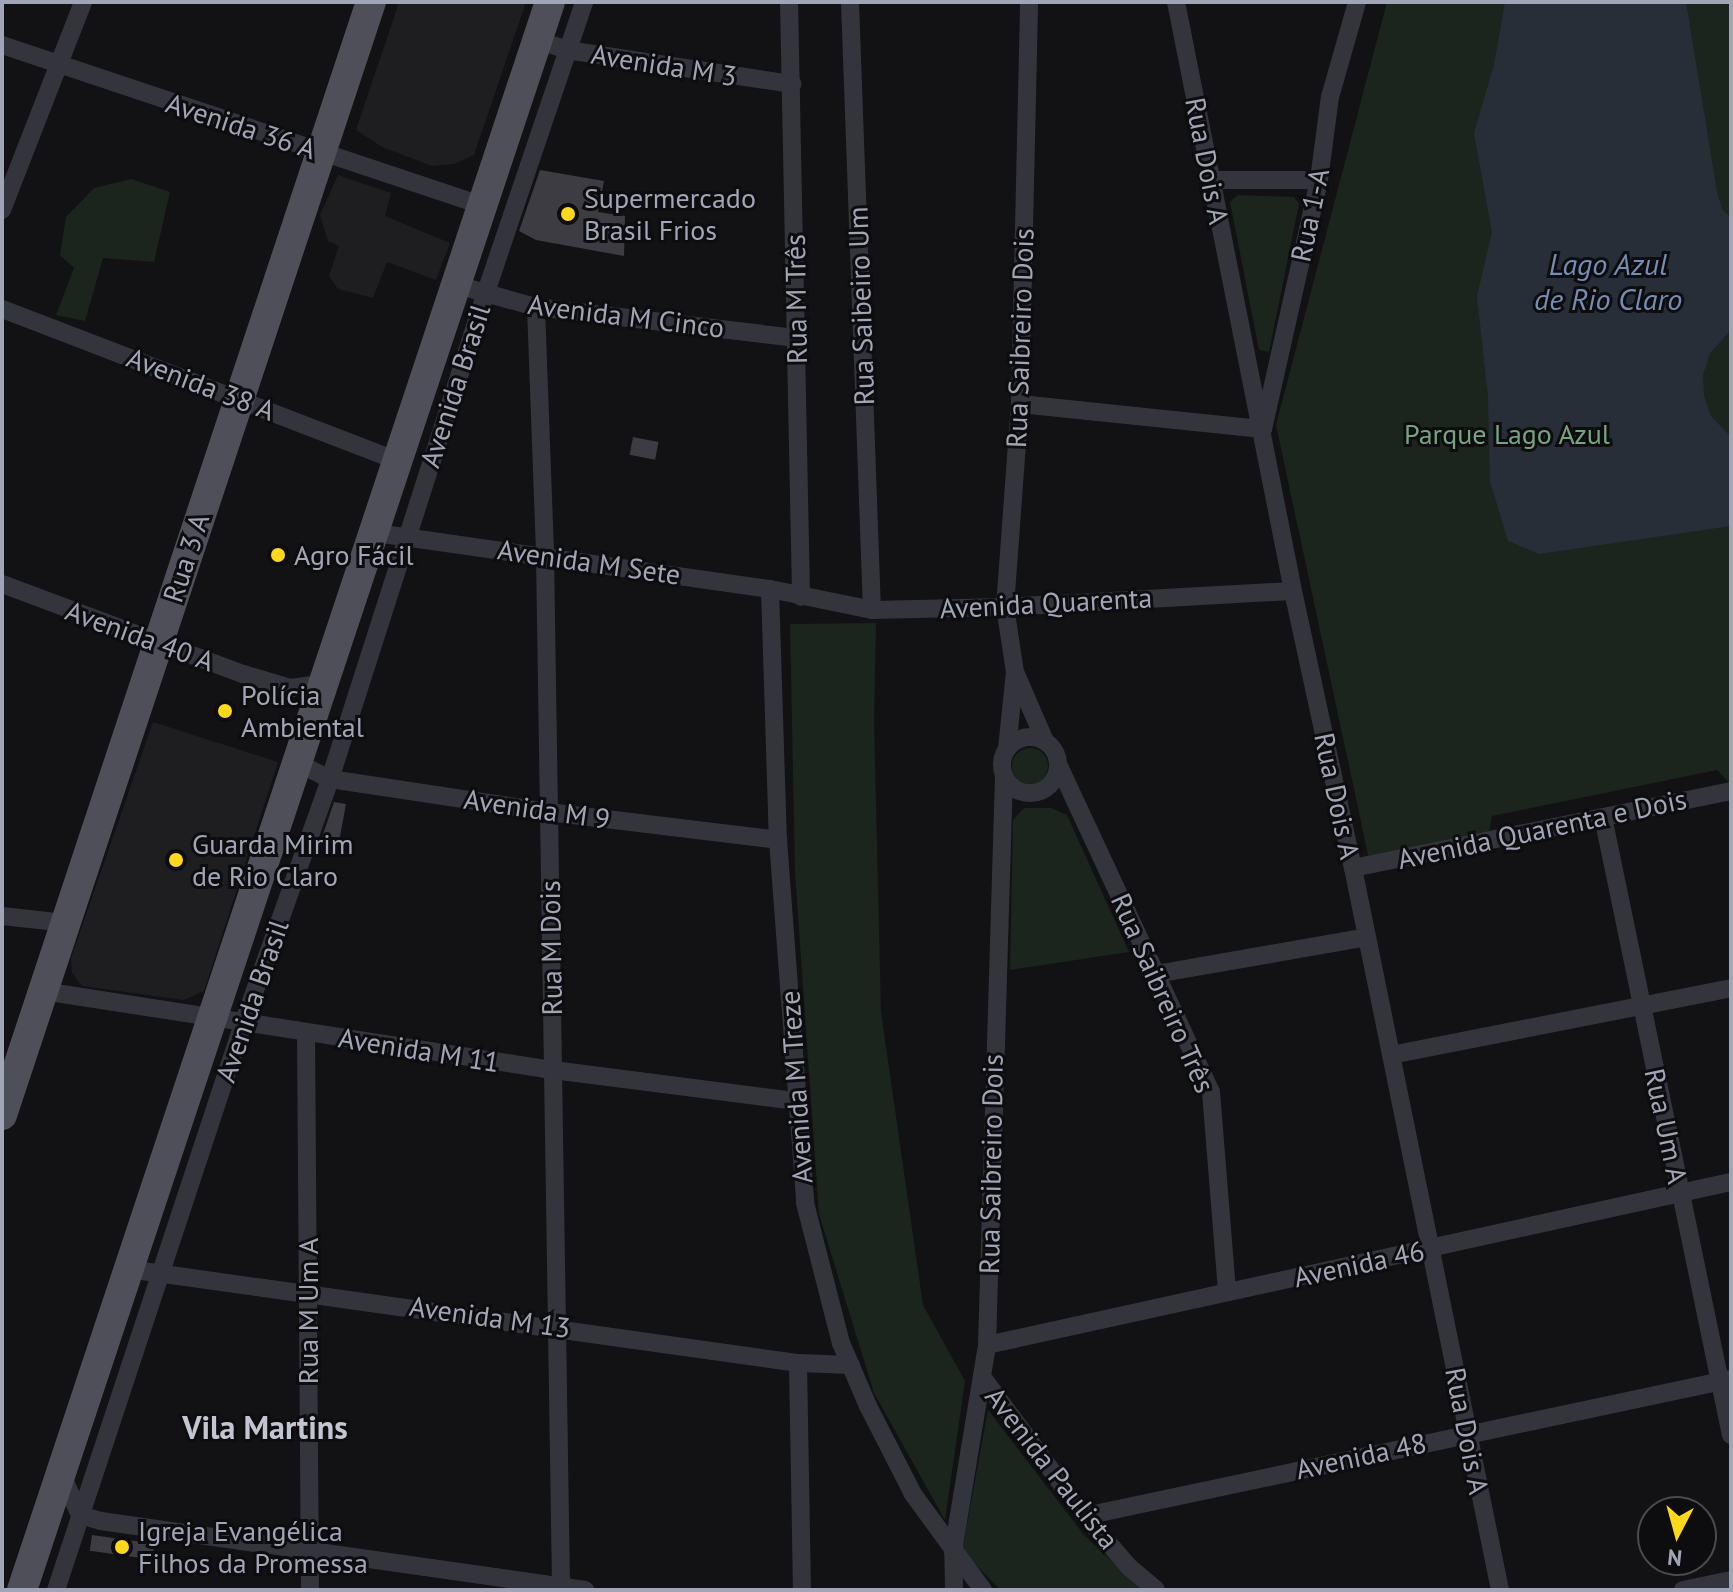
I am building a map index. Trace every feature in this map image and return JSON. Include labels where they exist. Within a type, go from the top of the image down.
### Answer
[{"type":"main road","name":"Rua 3 A","points":[[2,1115],[7,1082],[43,991],[371,2]]},
{"type":"main road","name":"Avenida Brasil","points":[[22,1590],[399,461],[471,290],[481,205],[550,2]]},
{"type":"street","points":[[2,210],[83,2]]},
{"type":"street","name":"Avenida Brasil","points":[[56,1590],[243,1024],[330,779],[406,537],[471,290],[584,2]]},
{"type":"street","name":"Rua M Três","points":[[789,2],[801,597]]},
{"type":"street","name":"Rua Saibeiro Um","points":[[850,2],[872,610]]},
{"type":"street","name":"Rua Saibreiro Dois","points":[[1007,749],[1015,672],[1005,607],[1020,404],[1029,2]]},
{"type":"street","name":"Rua Dois A","points":[[1176,2],[1293,591],[1353,868],[1500,1590]]},
{"type":"street","name":"Rua 1-A","points":[[1263,429],[1319,180],[1330,97],[1357,2]]},
{"type":"street","name":"Avenida M 3","points":[[537,40],[567,50],[792,84]]},
{"type":"street","name":"Avenida 36 A","points":[[2,45],[481,205]]},
{"type":"street","points":[[1211,180],[1319,180]]},
{"type":"street","name":"Avenida M Cinco","points":[[471,290],[536,307],[797,338]]},
{"type":"street","name":"Rua M Dois","points":[[536,307],[545,555],[561,1588]]},
{"type":"street","name":"Avenida 38 A","points":[[2,309],[399,461]]},
{"type":"street","points":[[1020,404],[1263,429]]},
{"type":"street","name":"Avenida M Sete","points":[[376,533],[545,555],[770,589],[801,597]]},
{"type":"street","name":"Avenida 40 A","points":[[2,584],[291,688],[326,683]]},
{"type":"street","name":"Avenida M Treze","points":[[770,589],[778,840],[805,1203],[825,1289],[851,1365],[913,1494],[983,1590]]},
{"type":"street","name":"Avenida Quarenta","points":[[801,597],[872,610],[1005,607],[1293,591]]},
{"type":"street","name":"Rua Saibreiro Dois","points":[[1015,672],[1045,741]]},
{"type":"street","points":[[1029,737],[1045,741],[1056,755],[1058,764],[1052,782],[1045,788],[1026,792],[1017,789],[1004,775],[1002,766],[1007,749],[1029,737]]},
{"type":"street","name":"Avenida M 9","points":[[300,764],[330,779],[548,812],[778,840]]},
{"type":"street","name":"Rua Saibreiro Três","points":[[1058,764],[1213,1099],[1227,1292]]},
{"type":"street","name":"Rua Saibreiro Dois","points":[[954,1590],[953,1551],[987,1345],[1004,775]]},
{"type":"street","name":"Rua Saibreiro Três","points":[[1052,782],[1074,798]]},
{"type":"street","name":"Avenida Quarenta e Dois","points":[[1353,868],[1731,791]]},
{"type":"street","name":"Rua Um A","points":[[1603,817],[1680,1193],[1725,1380],[1731,1435]]},
{"type":"street","points":[[3,914],[65,923]]},
{"type":"street","points":[[1156,974],[1367,937]]},
{"type":"street","points":[[1391,1055],[1731,988]]},
{"type":"street","name":"Avenida M 11","points":[[43,991],[212,1020],[553,1070],[796,1101]]},
{"type":"street","name":"Rua M Um A","points":[[306,1032],[310,1590]]},
{"type":"street","name":"Avenida 46","points":[[987,1345],[1731,1182]]},
{"type":"street","name":"Avenida M 13","points":[[128,1269],[798,1363],[851,1365]]},
{"type":"street","points":[[798,1363],[802,1590]]},
{"type":"street","name":"Avenida Paulista","points":[[983,1378],[1085,1516],[1129,1567],[1156,1590]]},
{"type":"street","name":"Avenida 48","points":[[1085,1516],[1725,1380]]},
{"type":"street","points":[[61,1473],[80,1515],[585,1590]]},
{"type":"street","points":[[1683,1590],[1731,1580]]},
{"type":"shaded area","points":[[399,2],[526,2],[474,155],[454,164],[432,166],[382,147],[356,130]]},
{"type":"shaded area","points":[[338,175],[391,193],[385,216],[450,243],[436,280],[387,262],[373,298],[338,289],[329,276],[339,246],[328,241],[320,215]]},
{"type":"shaded area","name":"Guarda Mirim de Rio Claro","points":[[153,722],[278,762],[204,991],[184,1000],[82,986],[72,973],[71,958]]},
{"type":"green space","name":"Parque Lago Azul","points":[[1387,2],[1731,2],[1731,784],[1717,770],[1492,816],[1489,833],[1369,859],[1276,425]]},
{"type":"green space","points":[[131,179],[170,192],[154,262],[103,258],[85,321],[56,315],[74,268],[60,255],[66,217],[94,188]]},
{"type":"green space","points":[[1238,195],[1294,197],[1299,204],[1269,352],[1259,350],[1230,202]]},
{"type":"green space","points":[[876,623],[874,720],[881,1012],[923,1305],[965,1381],[945,1520],[874,1393],[819,1214],[795,873],[790,624]]},
{"type":"green space","points":[[1030,748],[1043,753],[1048,766],[1043,779],[1030,784],[1017,779],[1012,766],[1017,753]]},
{"type":"green space","points":[[1024,808],[1051,808],[1067,815],[1129,952],[1010,970],[1013,820]]},
{"type":"green space","points":[[988,1410],[1084,1535],[1142,1590],[1001,1590],[962,1551]]},
{"type":"water","name":"Lago Azul de Rio Claro","points":[[1505,2],[1686,2],[1717,192],[1722,209],[1731,218],[1731,330],[1710,353],[1703,375],[1704,396],[1711,416],[1731,437],[1731,526],[1539,554],[1508,541],[1490,481],[1488,397],[1477,296],[1492,232],[1474,133],[1494,65]]},
{"type":"building","name":"Supermercado Brasil Frios","points":[[540,170],[604,181],[598,212],[625,216],[624,256],[536,240],[519,231]]},
{"type":"building","points":[[633,437],[659,442],[655,460],[630,455]]},
{"type":"building","points":[[334,802],[346,804],[339,842],[321,840]]},
{"type":"building","name":"Igreja Evangélica Filhos da Promessa","points":[[92,1535],[154,1544],[152,1560],[90,1551]]},
{"type":"place","name":"Supermercado Brasil Frios","points":[[568,214]]},
{"type":"place","name":"Agro Fácil","points":[[278,555]]},
{"type":"place","name":"Polícia Ambiental","points":[[225,711]]},
{"type":"place","name":"Guarda Mirim de Rio Claro","points":[[176,860]]},
{"type":"place","name":"Igreja Evangélica Filhos da Promessa","points":[[122,1547]]},
{"type":"district","name":"Vila Martins","points":[[265,1427]]}]
